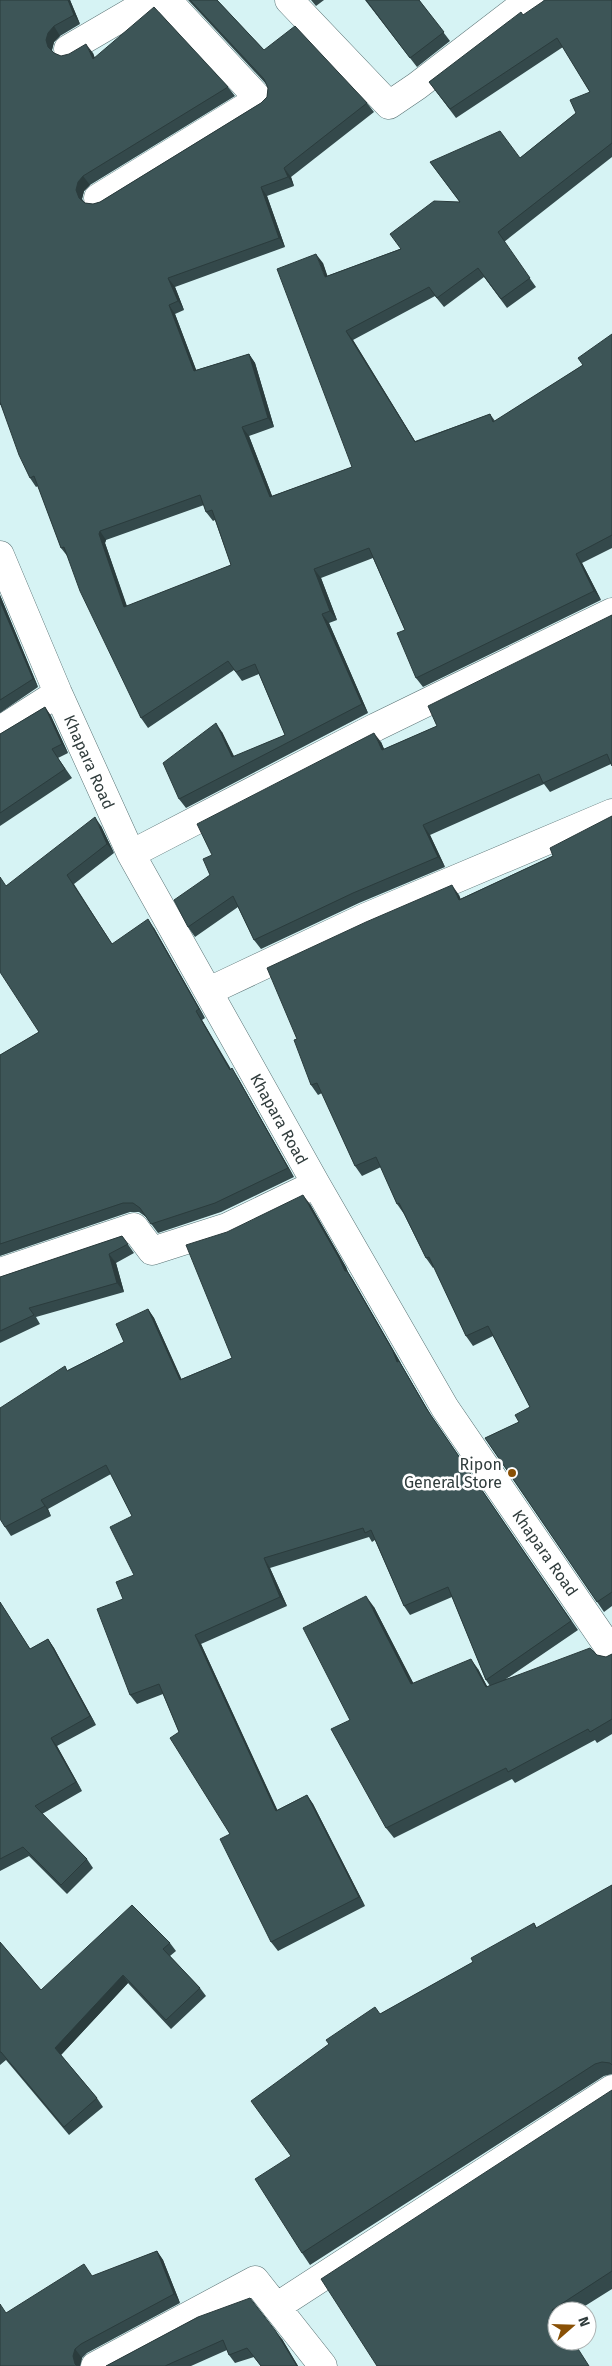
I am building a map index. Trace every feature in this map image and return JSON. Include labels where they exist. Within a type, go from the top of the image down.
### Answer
[{"type":"street","points":[[68,49],[152,0]]},
{"type":"street","points":[[98,198],[259,99],[167,0]]},
{"type":"street","points":[[289,0],[389,105],[417,86],[529,0]]},
{"type":"street","name":"Khapara Road","points":[[0,555],[58,693],[131,854],[316,1184],[445,1408],[604,1622],[612,1652]]},
{"type":"street","points":[[131,854],[376,727],[612,612]]},
{"type":"street","points":[[0,730],[58,693]]},
{"type":"street","points":[[209,991],[366,916],[612,814]]},
{"type":"street","points":[[0,1272],[134,1227],[152,1251],[227,1227],[316,1184]]},
{"type":"street","points":[[276,2307],[612,2089]]},
{"type":"street","points":[[95,2366],[255,2280],[323,2366]]},
{"type":"building","points":[[0,0],[68,0],[74,15],[54,26],[48,33],[46,40],[48,47],[54,53],[61,56],[69,54],[86,44],[93,59],[154,7],[228,87],[83,176],[78,182],[76,190],[79,198],[85,203],[93,204],[100,202],[261,103],[267,97],[268,88],[264,79],[190,0],[217,0],[264,50],[295,26],[367,103],[284,168],[288,177],[261,187],[279,238],[168,278],[178,301],[169,305],[194,371],[249,354],[268,418],[242,427],[270,497],[352,467],[277,269],[316,254],[325,277],[401,249],[390,234],[434,201],[460,202],[430,162],[500,131],[520,158],[576,113],[570,100],[590,92],[557,38],[450,109],[429,82],[521,12],[523,15],[545,0],[612,0],[612,143],[498,232],[530,278],[501,299],[478,268],[437,298],[429,287],[346,331],[415,442],[490,414],[493,422],[583,365],[578,358],[612,334],[612,535],[576,554],[594,591],[416,678],[397,633],[405,630],[369,548],[314,569],[330,611],[322,614],[362,704],[179,799],[163,763],[216,723],[232,757],[285,735],[255,664],[236,672],[228,661],[141,718],[80,591],[64,547],[61,548],[34,476],[30,478],[19,455],[0,402]],"holes":[[[200,495],[206,512],[212,510],[231,565],[124,607],[99,534],[100,531]]]},
{"type":"building","points":[[366,0],[419,0],[444,32],[410,58]]},
{"type":"building","points":[[0,601],[33,679],[0,700]]},
{"type":"building","points":[[612,615],[612,766],[607,754],[543,783],[539,774],[423,825],[438,857],[353,893],[254,940],[233,896],[188,927],[174,900],[210,875],[203,859],[212,855],[197,824],[374,733],[382,750],[437,726],[428,706]]},
{"type":"building","points":[[45,707],[62,744],[52,749],[65,769],[0,813],[0,734]]},
{"type":"building","points":[[612,816],[612,1592],[597,1602],[485,1438],[519,1422],[515,1415],[530,1407],[488,1326],[466,1336],[429,1257],[426,1258],[399,1203],[397,1204],[376,1157],[355,1166],[317,1083],[311,1085],[294,1040],[297,1039],[267,968],[452,885],[459,900],[553,856],[550,848]]},
{"type":"building","points":[[95,817],[107,844],[67,875],[112,944],[148,919],[199,1009],[196,1011],[230,1070],[232,1068],[288,1168],[215,1203],[151,1224],[140,1208],[133,1203],[123,1203],[0,1244],[0,1055],[39,1032],[0,972],[0,877],[6,886]]},
{"type":"building","points":[[303,1195],[345,1271],[347,1271],[393,1351],[397,1362],[399,1361],[426,1408],[571,1621],[486,1680],[448,1587],[404,1606],[371,1530],[365,1533],[363,1528],[264,1558],[280,1597],[195,1635],[276,1811],[307,1795],[359,1897],[271,1942],[220,1839],[230,1834],[170,1738],[179,1732],[159,1684],[130,1695],[97,1609],[123,1599],[116,1582],[134,1575],[110,1527],[132,1516],[106,1465],[41,1500],[45,1506],[5,1527],[0,1519],[0,1408],[65,1366],[67,1371],[124,1342],[116,1324],[148,1309],[180,1380],[232,1358],[186,1245],[227,1232]]},
{"type":"building","points":[[122,1236],[128,1244],[109,1254],[117,1283],[29,1308],[34,1315],[0,1331],[0,1277]]},
{"type":"building","points":[[366,1596],[411,1684],[471,1659],[486,1687],[590,1648],[597,1655],[606,1657],[612,1654],[612,1719],[590,1732],[588,1729],[508,1772],[506,1768],[386,1828],[331,1729],[350,1720],[303,1628]]},
{"type":"building","points":[[0,1602],[30,1649],[48,1639],[90,1716],[51,1738],[76,1782],[35,1806],[87,1859],[61,1885],[23,1847],[0,1859]]},
{"type":"building","points":[[612,1885],[612,2065],[602,2062],[595,2064],[302,2253],[255,2179],[291,2156],[251,2101],[329,2044],[326,2040],[375,2007],[380,2014],[473,1962],[471,1958],[534,1923],[536,1928]]},
{"type":"building","points":[[132,1905],[170,1943],[163,1949],[200,1988],[166,2020],[123,1975],[55,2048],[97,2098],[64,2127],[0,2052],[0,1942],[41,1990]]},
{"type":"building","points":[[612,2090],[612,2271],[566,2301],[547,2301],[547,2351],[579,2351],[589,2366],[377,2366],[321,2279]]},
{"type":"building","points":[[157,2251],[174,2294],[81,2344],[75,2349],[73,2356],[77,2366],[0,2366],[0,2304],[6,2313],[84,2264],[92,2276]]},
{"type":"building","points":[[250,2298],[275,2330],[297,2366],[261,2366],[247,2348],[229,2355],[223,2340],[165,2366],[106,2366],[198,2317]]},
{"type":"place","name":"Ripon General Store","points":[[512,1473]]}]
